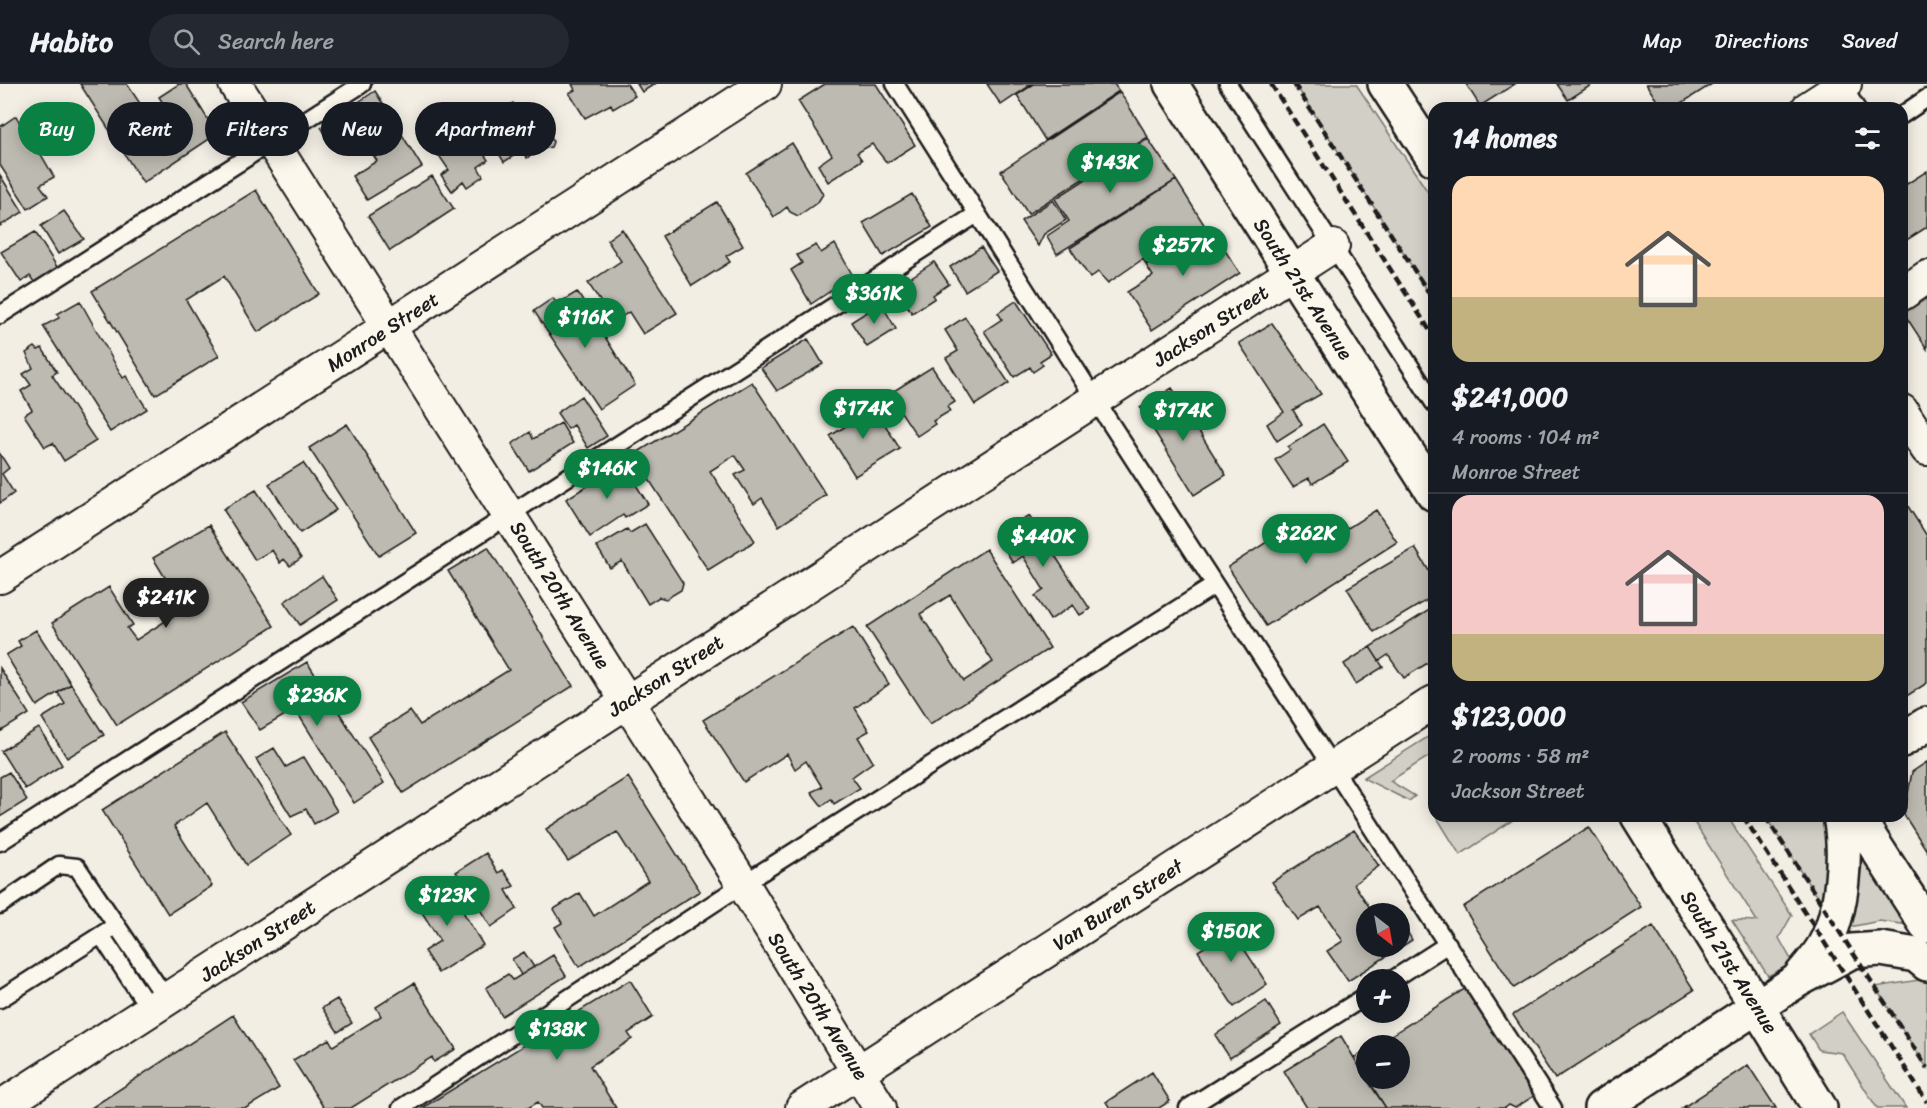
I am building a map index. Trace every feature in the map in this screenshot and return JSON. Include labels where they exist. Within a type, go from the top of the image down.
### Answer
[{"type":"main road","name":"South 21st Avenue","points":[[1171,84],[1428,485]]},
{"type":"main road","points":[[1385,84],[1428,149]]},
{"type":"main road","points":[[1908,736],[1927,724]]},
{"type":"main road","name":"South 21st Avenue","points":[[1642,822],[1820,1108]]},
{"type":"main road","points":[[1798,980],[1825,944],[1832,922],[1841,882],[1844,840],[1841,822]]},
{"type":"main road","points":[[1860,822],[1920,911]]},
{"type":"main road","points":[[1601,1108],[1798,980],[1852,951],[1881,949],[1916,955],[1927,964]]},
{"type":"street","name":"South 20th Avenue","points":[[235,84],[246,102]]},
{"type":"street","name":"Monroe Street","points":[[0,577],[765,84]]},
{"type":"street","points":[[1820,102],[1843,90]]},
{"type":"street","name":"South 20th Avenue","points":[[279,156],[391,327],[743,884],[880,1108]]},
{"type":"street","name":"Jackson Street","points":[[0,1107],[1333,246]]},
{"type":"street","points":[[1908,290],[1927,277]]},
{"type":"street","points":[[1908,420],[1927,449]]},
{"type":"street","name":"Van Buren Street","points":[[802,1108],[1428,706]]},
{"type":"lane","points":[[309,117],[362,84]]},
{"type":"lane","points":[[895,84],[1095,401],[1553,1108]]},
{"type":"lane","points":[[1228,84],[1428,394]]},
{"type":"lane","points":[[1908,111],[1927,98]]},
{"type":"lane","points":[[0,315],[248,156]]},
{"type":"lane","points":[[0,842],[977,213]]},
{"type":"lane","points":[[401,1108],[743,884],[1215,585]]},
{"type":"lane","points":[[0,904],[59,865],[77,867],[108,931],[159,1005]]},
{"type":"lane","points":[[0,999],[108,931]]},
{"type":"lane","points":[[1409,969],[1448,944]]},
{"type":"lane","points":[[1188,1108],[1356,1002]]},
{"type":"shaded area","points":[[1295,84],[1356,84],[1428,192],[1428,292]]},
{"type":"shaded area","points":[[1428,737],[1428,757],[1390,781],[1415,796],[1409,801],[1363,778]]},
{"type":"shaded area","points":[[1440,822],[1510,822],[1460,855]]},
{"type":"shaded area","points":[[1694,822],[1731,822],[1792,915],[1779,938],[1793,963],[1768,976],[1732,920],[1757,921]]},
{"type":"shaded area","points":[[1769,822],[1831,822],[1835,870],[1820,902]]},
{"type":"shaded area","points":[[1864,855],[1909,925],[1879,921],[1850,927]]},
{"type":"shaded area","points":[[1925,979],[1927,982],[1927,1068],[1875,987]]},
{"type":"shaded area","points":[[1842,1012],[1906,1108],[1877,1108],[1842,1053],[1819,1050],[1809,1034]]},
{"type":"building","points":[[80,84],[127,84],[139,102],[107,102],[107,126],[95,108],[95,102],[91,102]]},
{"type":"building","points":[[179,84],[186,84],[205,115],[205,142],[193,150],[193,102],[162,102],[159,97]]},
{"type":"building","points":[[572,84],[627,84],[635,96],[613,109],[611,104],[585,118],[569,93],[575,90]]},
{"type":"building","points":[[637,84],[655,84],[642,92]]},
{"type":"building","points":[[825,84],[876,84],[915,145],[887,163],[872,144],[857,153],[862,160],[828,182],[818,165],[832,155],[798,101]]},
{"type":"building","points":[[987,84],[1032,84],[1001,105]]},
{"type":"building","points":[[1034,84],[1114,84],[1119,91],[1045,140],[1017,95]]},
{"type":"building","points":[[1466,84],[1515,84],[1486,102],[1477,102]]},
{"type":"building","points":[[1557,84],[1593,84],[1568,100]]},
{"type":"building","points":[[1646,84],[1712,84],[1684,102],[1658,102]]},
{"type":"building","points":[[375,91],[382,102],[358,102]]},
{"type":"building","points":[[1120,92],[1148,137],[1028,214],[1001,171]]},
{"type":"building","points":[[16,116],[18,120],[18,156],[42,156],[54,177],[40,185],[48,196],[28,209],[0,165],[0,127]]},
{"type":"building","points":[[403,136],[422,167],[367,200],[352,176],[377,161],[374,156],[403,156]]},
{"type":"building","points":[[1148,139],[1176,180],[1057,254],[1047,236],[1069,221],[1055,199]]},
{"type":"building","points":[[792,143],[823,194],[818,202],[798,216],[790,212],[787,207],[774,217],[746,173]]},
{"type":"building","points":[[126,156],[184,156],[143,183]]},
{"type":"building","points":[[439,156],[485,156],[488,160],[478,167],[483,176],[467,187],[463,181],[452,191],[441,175],[449,170]]},
{"type":"building","points":[[500,156],[513,156],[504,162]]},
{"type":"building","points":[[1927,171],[1927,227],[1908,239],[1908,183]]},
{"type":"building","points":[[0,175],[23,212],[0,226]]},
{"type":"building","points":[[432,176],[454,209],[390,251],[368,216]]},
{"type":"building","points":[[1176,180],[1205,226],[1146,264],[1143,259],[1108,283],[1098,272],[1090,278],[1070,248]]},
{"type":"building","points":[[256,190],[319,294],[258,332],[224,276],[186,300],[219,356],[155,395],[92,291]]},
{"type":"building","points":[[912,194],[932,227],[883,256],[863,223]]},
{"type":"building","points":[[1053,200],[1066,220],[1044,234],[1038,246],[1021,221]]},
{"type":"building","points":[[717,202],[743,246],[726,256],[730,262],[692,286],[662,236]]},
{"type":"building","points":[[64,211],[84,239],[58,254],[41,226]]},
{"type":"building","points":[[1208,225],[1240,273],[1152,330],[1127,292],[1153,276],[1146,265]]},
{"type":"building","points":[[622,229],[677,313],[643,334],[629,312],[614,322],[588,283],[621,261],[607,240]]},
{"type":"building","points":[[35,232],[59,270],[36,285],[30,276],[21,282],[1,252]]},
{"type":"building","points":[[835,244],[853,276],[811,304],[791,270],[802,263],[797,255],[816,245],[821,253]]},
{"type":"building","points":[[981,247],[997,271],[965,291],[950,267]]},
{"type":"building","points":[[934,262],[949,284],[933,295],[935,298],[912,313],[895,288]]},
{"type":"building","points":[[577,292],[635,385],[599,409],[534,311],[553,298],[557,304]]},
{"type":"building","points":[[1927,296],[1927,349],[1908,320],[1908,309]]},
{"type":"building","points":[[80,301],[123,378],[126,376],[147,409],[110,432],[43,326],[59,318],[57,314]]},
{"type":"building","points":[[1016,301],[1051,354],[1040,361],[1043,365],[1033,372],[1030,367],[1014,377],[984,331],[1002,319],[998,313]]},
{"type":"building","points":[[881,303],[896,329],[867,347],[851,322]]},
{"type":"building","points":[[965,317],[1009,383],[975,405],[946,358],[958,351],[945,330]]},
{"type":"building","points":[[1272,323],[1321,394],[1293,410],[1302,425],[1277,441],[1267,424],[1284,412],[1239,343]]},
{"type":"building","points":[[808,339],[823,364],[777,391],[761,368]]},
{"type":"building","points":[[35,347],[38,350],[42,348],[57,372],[52,375],[96,441],[64,461],[53,443],[45,447],[24,415],[32,410],[21,391],[31,385],[23,374],[33,368],[26,353]]},
{"type":"building","points":[[932,367],[955,402],[947,407],[950,411],[933,421],[935,424],[917,436],[889,394]]},
{"type":"building","points":[[752,382],[826,495],[779,526],[762,498],[754,504],[735,475],[745,470],[735,455],[710,471],[755,541],[708,570],[633,455]]},
{"type":"building","points":[[1172,388],[1226,475],[1194,495],[1140,408]]},
{"type":"building","points":[[581,396],[607,436],[588,448],[574,425],[568,429],[557,413]]},
{"type":"building","points":[[850,402],[861,419],[876,410],[900,449],[855,476],[830,436],[846,426],[836,411]]},
{"type":"building","points":[[561,423],[573,443],[529,471],[512,444],[530,432],[533,439]]},
{"type":"building","points":[[347,424],[416,533],[379,556],[309,448]]},
{"type":"building","points":[[1323,424],[1348,462],[1312,484],[1309,478],[1293,487],[1275,460],[1290,450],[1288,447]]},
{"type":"building","points":[[0,454],[9,468],[2,474],[14,493],[0,503]]},
{"type":"building","points":[[303,463],[336,510],[300,533],[269,484]]},
{"type":"building","points":[[623,464],[648,504],[625,518],[623,515],[590,537],[566,499]]},
{"type":"building","points":[[256,490],[301,558],[290,566],[284,559],[280,563],[272,550],[255,560],[223,509]]},
{"type":"building","points":[[1908,506],[1927,536],[1927,683],[1908,695]]},
{"type":"building","points":[[1376,510],[1397,542],[1266,626],[1228,567],[1298,522],[1315,549]]},
{"type":"building","points":[[1029,516],[1090,609],[1080,615],[1073,605],[1050,620],[1035,596],[1044,590],[1023,556],[1013,563],[997,536]]},
{"type":"building","points":[[645,524],[683,583],[681,590],[666,599],[659,597],[648,604],[622,561],[610,568],[597,547],[627,529],[630,533]]},
{"type":"building","points":[[209,525],[274,626],[117,725],[52,623],[109,587],[133,625],[127,628],[136,640],[189,606],[181,593],[177,597],[153,558]]},
{"type":"building","points":[[488,547],[573,686],[403,793],[368,737],[410,711],[420,725],[509,670],[448,571]]},
{"type":"building","points":[[1415,548],[1428,569],[1428,600],[1374,632],[1347,588]]},
{"type":"building","points":[[986,549],[1050,648],[930,724],[867,627]],"holes":[[[950,595],[993,662],[964,681],[920,614]]]},
{"type":"building","points":[[322,576],[338,600],[300,625],[284,602]]},
{"type":"building","points":[[1428,611],[1428,663],[1404,678],[1388,655],[1379,661],[1370,647]]},
{"type":"building","points":[[853,627],[889,684],[855,708],[869,731],[858,737],[873,762],[852,777],[860,788],[834,804],[831,799],[822,806],[811,792],[822,787],[806,761],[795,769],[787,754],[744,782],[703,720]]},
{"type":"building","points":[[36,630],[71,684],[37,706],[6,655],[21,646],[18,641]]},
{"type":"building","points":[[1370,647],[1383,667],[1356,684],[1344,664]]},
{"type":"building","points":[[307,662],[384,783],[354,803],[295,709],[260,730],[241,702]]},
{"type":"building","points":[[0,668],[29,714],[0,732]]},
{"type":"building","points":[[71,684],[104,735],[67,758],[42,718],[65,704],[58,693]]},
{"type":"building","points":[[39,728],[62,765],[25,789],[1,751]]},
{"type":"building","points":[[225,732],[291,835],[246,865],[207,803],[174,826],[212,886],[168,914],[102,810]]},
{"type":"building","points":[[274,748],[286,767],[304,757],[337,811],[314,824],[306,809],[291,816],[256,759]]},
{"type":"building","points":[[1927,762],[1927,851],[1908,821],[1908,794],[1912,772]]},
{"type":"building","points":[[9,772],[27,800],[0,817],[0,777]]},
{"type":"building","points":[[628,777],[700,891],[579,967],[555,927],[562,923],[554,909],[580,893],[594,916],[648,881],[617,832],[568,861],[546,829]]},
{"type":"building","points":[[1589,827],[1641,907],[1514,988],[1463,907]]},
{"type":"building","points":[[1354,830],[1379,866],[1354,884],[1367,903],[1356,903],[1356,957],[1385,957],[1367,969],[1356,969],[1356,976],[1348,981],[1327,951],[1343,941],[1320,907],[1298,920],[1272,882]]},
{"type":"building","points":[[486,853],[498,873],[503,870],[514,886],[506,890],[517,909],[491,927],[456,872]]},
{"type":"building","points":[[444,880],[483,945],[438,973],[424,951],[440,941],[413,898]]},
{"type":"building","points":[[1222,915],[1267,984],[1234,1007],[1198,951],[1216,940],[1206,924]]},
{"type":"building","points":[[1653,926],[1694,990],[1555,1079],[1513,1015]]},
{"type":"building","points":[[524,952],[534,967],[521,975],[512,959]]},
{"type":"building","points":[[553,955],[566,976],[502,1016],[486,988],[508,974],[513,980]]},
{"type":"building","points":[[630,980],[653,1017],[628,1033],[632,1039],[590,1066],[616,1108],[542,1108],[538,1102],[528,1108],[422,1108]]},
{"type":"building","points":[[414,983],[456,1049],[434,1062],[432,1057],[351,1108],[324,1108],[293,1060],[329,1039],[333,1046],[381,1016],[376,1007]]},
{"type":"building","points":[[1466,988],[1534,1096],[1515,1108],[1509,1105],[1505,1108],[1482,1108],[1480,1105],[1474,1108],[1386,1108],[1374,1089],[1410,1089],[1410,1035],[1391,1035]]},
{"type":"building","points":[[337,999],[352,1023],[338,1032],[322,1008]]},
{"type":"building","points":[[1266,1001],[1281,1025],[1230,1058],[1215,1035]]},
{"type":"building","points":[[233,1015],[279,1088],[246,1108],[91,1108]]},
{"type":"building","points":[[1341,1036],[1356,1061],[1356,1089],[1373,1089],[1386,1108],[1307,1108],[1284,1071]]},
{"type":"building","points":[[1748,1065],[1776,1108],[1682,1108]]},
{"type":"building","points":[[1152,1072],[1170,1101],[1159,1108],[1110,1108],[1106,1102]]},
{"type":"railway","points":[[1271,84],[1428,328]]},
{"type":"railway","points":[[1294,84],[1428,292]]},
{"type":"railway","points":[[1747,822],[1927,1102]]},
{"type":"railway","points":[[1769,822],[1927,1068]]}]
